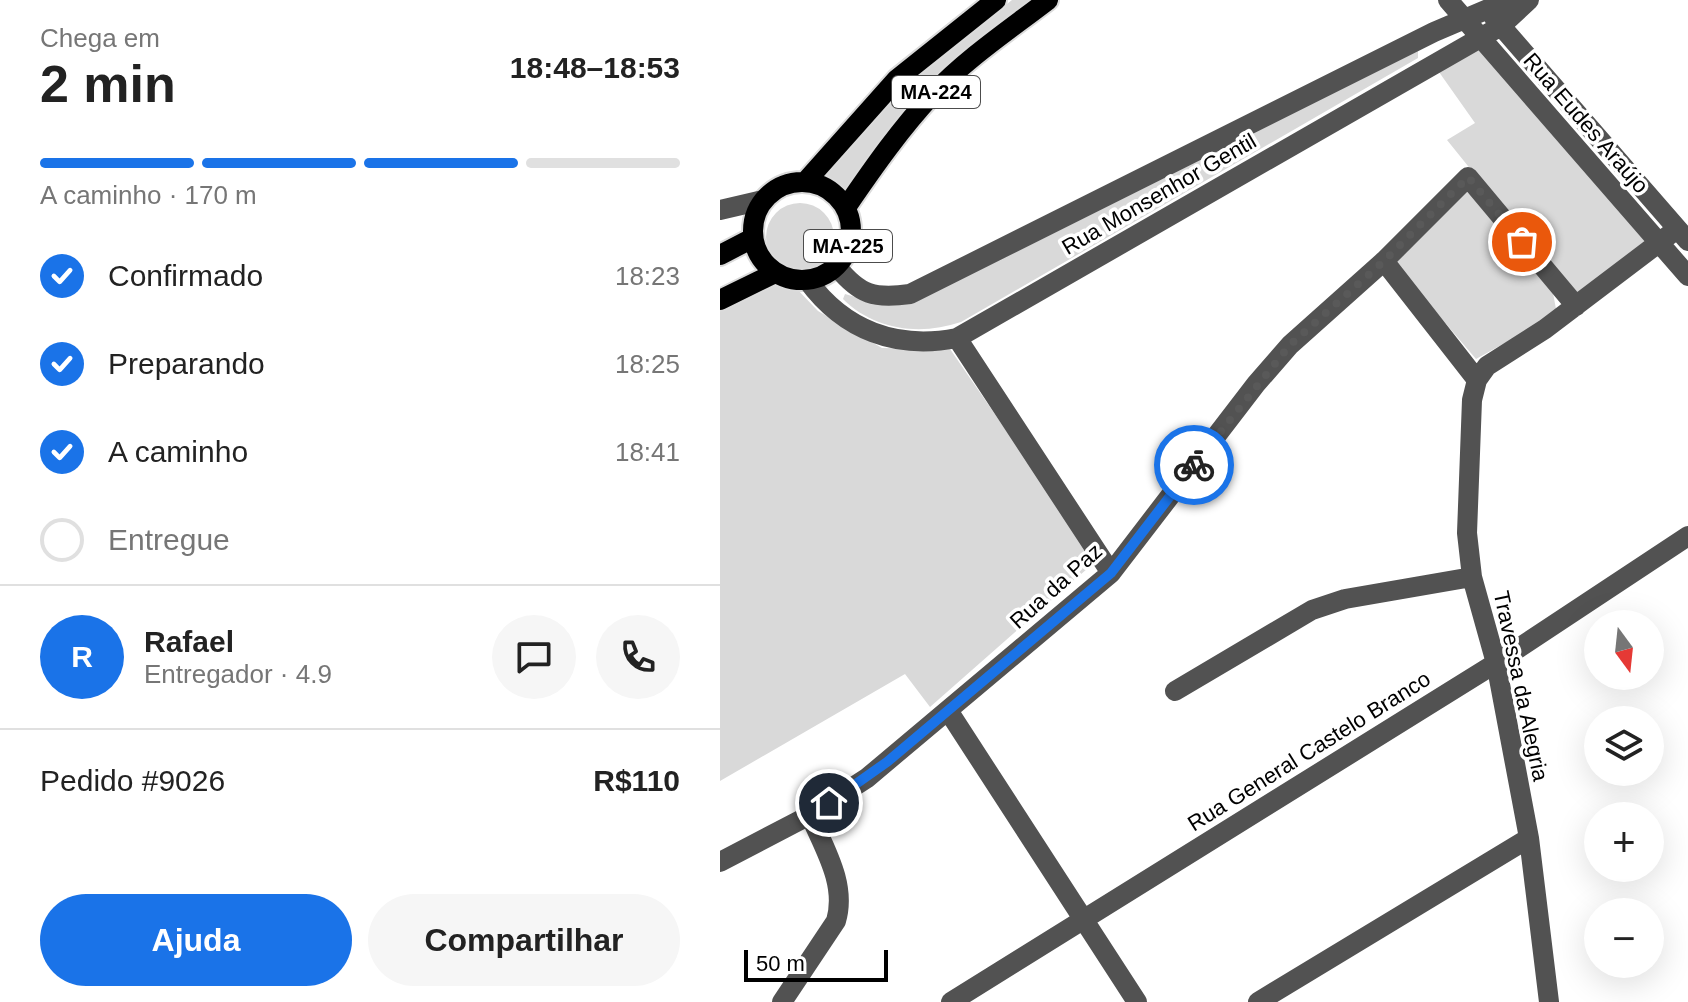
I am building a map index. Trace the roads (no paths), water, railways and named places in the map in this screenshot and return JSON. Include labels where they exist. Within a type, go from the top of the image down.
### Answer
[{"type":"main road","name":"MA-224","points":[[847,206],[872,169],[934,94],[971,59],[1048,0]]},
{"type":"main road","name":"MA-224","points":[[807,180],[897,79],[986,3]]},
{"type":"main road","name":"MA-225","points":[[753,238],[763,262],[775,273],[791,279],[808,281],[837,267],[853,238],[847,206],[823,184],[807,180]]},
{"type":"main road","points":[[720,255],[753,238],[755,214],[763,200],[790,182],[807,180]]},
{"type":"main road","name":"MA-225","points":[[720,300],[775,273]]},
{"type":"street","name":"Rua Eudes Araújo","points":[[1448,0],[1688,276]]},
{"type":"street","name":"Rua Monsenhor Gentil","points":[[837,267],[853,286],[867,293],[883,298],[910,294],[1419,39],[1528,0]]},
{"type":"street","name":"Rua Eudes Araújo","points":[[1490,12],[1683,235]]},
{"type":"street","name":"Rua Monsenhor Gentil","points":[[808,281],[822,300],[874,335],[938,342],[957,338],[1479,38],[1490,12]]},
{"type":"street","name":"Rua da Paz","points":[[720,862],[810,815],[867,778],[1111,573],[1290,345],[1384,261],[1468,177],[1576,306]]},
{"type":"street","points":[[720,210],[763,200]]},
{"type":"street","points":[[1384,261],[1477,380],[1487,366],[1576,306],[1659,244],[1683,235]]},
{"type":"street","points":[[957,338],[1111,573]]},
{"type":"street","name":"Travessa da Alegria","points":[[1477,380],[1472,400],[1467,533],[1472,577],[1496,663],[1529,838],[1549,1002]]},
{"type":"street","name":"Rua General Castelo Branco","points":[[951,1002],[1496,663],[1688,536]]},
{"type":"street","points":[[1175,691],[1312,610],[1345,599],[1472,577]]},
{"type":"street","points":[[949,712],[1137,1002]]},
{"type":"street","points":[[782,1002],[836,921],[840,907],[837,878],[810,815]]},
{"type":"street","points":[[1258,1002],[1529,838]]}]
